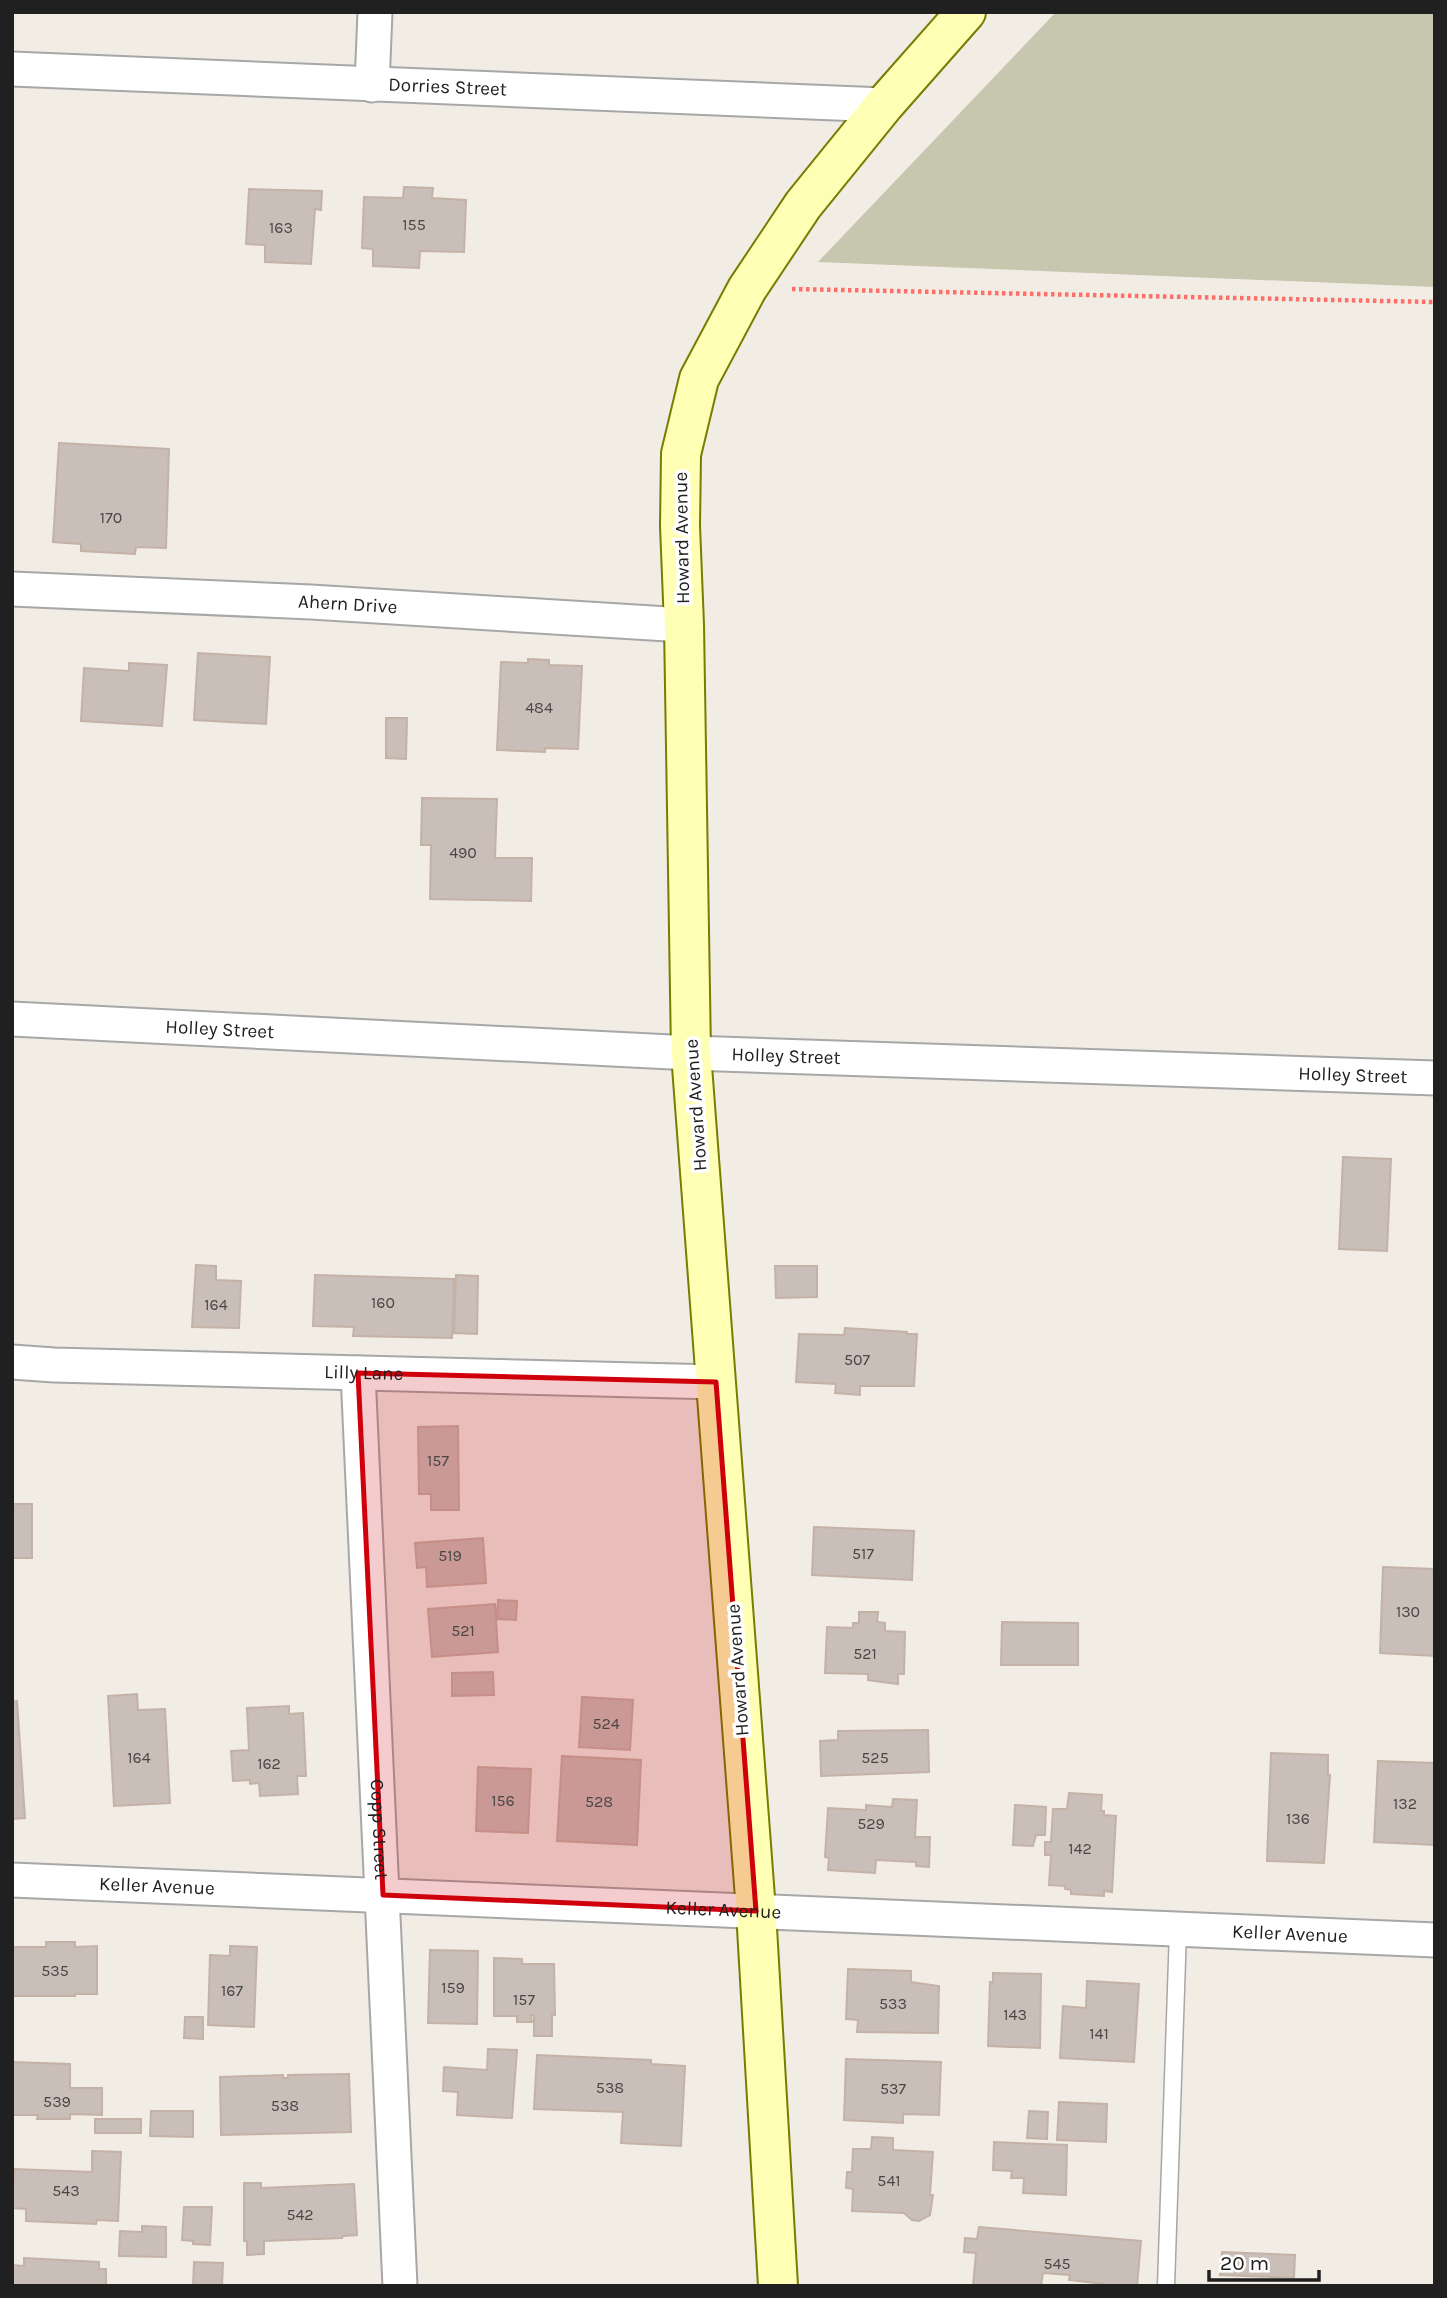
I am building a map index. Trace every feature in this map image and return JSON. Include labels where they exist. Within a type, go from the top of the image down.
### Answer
[{"type":"main road","name":"Howard Avenue","points":[[778,2286],[756,1911],[691,1053],[680,526],[681,454],[699,379],[747,289],[803,205],[884,105],[965,12]]},
{"type":"street","points":[[372,85],[375,12]]},
{"type":"street","name":"Dorries Street","points":[[12,69],[884,105]]},
{"type":"street","name":"Ahern Drive","points":[[12,589],[311,602],[684,625]]},
{"type":"street","name":"Holley Street","points":[[12,1018],[691,1053],[1435,1078]]},
{"type":"street","name":"Lilly Lane","points":[[12,1362],[716,1382]]},
{"type":"street","name":"Copp Street","points":[[358,1373],[400,2286]]},
{"type":"street","name":"Keller Avenue","points":[[12,1881],[1435,1940]]},
{"type":"lane","points":[[1166,2286],[1178,1930]]},
{"type":"path","points":[[747,289],[1435,302]]},
{"type":"highlighted area","points":[[358,1373],[716,1382],[756,1911],[383,1895]]},
{"type":"shaded area","points":[[1056,12],[1435,12],[1435,287],[818,262]]},
{"type":"building","points":[[404,187],[433,188],[432,198],[466,200],[464,252],[420,251],[419,268],[373,266],[373,249],[362,248],[364,197],[403,198]]},
{"type":"building","points":[[249,189],[322,191],[321,210],[315,209],[311,264],[265,262],[265,245],[246,244]]},
{"type":"building","points":[[59,443],[169,449],[166,548],[136,547],[135,554],[81,551],[81,544],[53,542]]},
{"type":"building","points":[[198,653],[270,657],[266,724],[194,720]]},
{"type":"building","points":[[528,659],[549,660],[549,665],[582,666],[578,749],[545,748],[545,752],[497,750],[501,662],[528,663]]},
{"type":"building","points":[[129,663],[167,665],[162,726],[81,721],[84,668],[129,671]]},
{"type":"building","points":[[386,718],[407,718],[406,759],[386,758]]},
{"type":"building","points":[[422,798],[497,799],[495,858],[532,858],[531,901],[430,899],[431,845],[421,845]]},
{"type":"building","points":[[1343,1157],[1391,1159],[1387,1251],[1339,1249]]},
{"type":"building","points":[[196,1265],[216,1266],[216,1280],[241,1281],[239,1328],[192,1327]]},
{"type":"building","points":[[775,1266],[817,1266],[817,1297],[776,1298]]},
{"type":"building","points":[[315,1275],[454,1279],[452,1338],[353,1336],[354,1327],[313,1326]]},
{"type":"building","points":[[456,1275],[478,1276],[477,1334],[454,1333]]},
{"type":"building","points":[[845,1328],[917,1334],[914,1386],[860,1386],[860,1395],[835,1393],[836,1384],[796,1382],[799,1334],[844,1335]]},
{"type":"building","points":[[458,1426],[459,1510],[431,1510],[431,1494],[419,1494],[418,1427]]},
{"type":"building","points":[[12,1504],[32,1504],[32,1558],[12,1558]]},
{"type":"building","points":[[814,1527],[914,1531],[912,1580],[812,1575]]},
{"type":"building","points":[[483,1538],[486,1583],[427,1587],[426,1567],[417,1568],[415,1543]]},
{"type":"building","points":[[1383,1567],[1435,1569],[1435,1656],[1380,1653]]},
{"type":"building","points":[[498,1600],[517,1601],[516,1620],[497,1619]]},
{"type":"building","points":[[495,1604],[498,1652],[432,1657],[428,1609]]},
{"type":"building","points":[[859,1612],[878,1612],[877,1622],[885,1623],[885,1631],[905,1632],[904,1674],[898,1674],[898,1684],[868,1680],[868,1674],[825,1673],[827,1627],[853,1628],[853,1623],[859,1623]]},
{"type":"building","points":[[1002,1622],[1078,1623],[1078,1665],[1001,1665]]},
{"type":"building","points":[[493,1672],[494,1695],[452,1696],[452,1673]]},
{"type":"building","points":[[137,1694],[138,1710],[165,1709],[170,1803],[114,1806],[108,1696]]},
{"type":"building","points":[[582,1697],[633,1700],[630,1750],[579,1747]]},
{"type":"building","points":[[17,1701],[25,1818],[12,1819],[12,1702]]},
{"type":"building","points":[[289,1706],[289,1714],[303,1713],[306,1776],[297,1776],[298,1794],[260,1796],[259,1783],[250,1784],[250,1780],[233,1781],[231,1751],[249,1750],[247,1708]]},
{"type":"building","points":[[928,1730],[929,1772],[821,1776],[820,1741],[838,1740],[838,1731]]},
{"type":"building","points":[[1271,1753],[1328,1755],[1330,1775],[1324,1863],[1267,1861]]},
{"type":"building","points":[[562,1756],[641,1760],[637,1845],[557,1841]]},
{"type":"building","points":[[1378,1761],[1435,1763],[1435,1845],[1374,1842]]},
{"type":"building","points":[[478,1767],[531,1769],[528,1833],[476,1831]]},
{"type":"building","points":[[1069,1793],[1102,1795],[1101,1811],[1104,1811],[1104,1815],[1116,1816],[1112,1892],[1104,1891],[1104,1896],[1071,1894],[1071,1890],[1065,1889],[1065,1886],[1049,1885],[1051,1855],[1045,1855],[1045,1842],[1051,1842],[1053,1809],[1067,1809]]},
{"type":"building","points":[[893,1799],[917,1800],[915,1837],[930,1837],[929,1867],[916,1866],[916,1862],[876,1860],[875,1873],[828,1870],[829,1858],[825,1857],[828,1808],[866,1810],[866,1805],[892,1807]]},
{"type":"building","points":[[1015,1805],[1046,1807],[1045,1835],[1036,1835],[1033,1846],[1013,1845]]},
{"type":"building","points":[[46,1942],[75,1942],[75,1947],[97,1946],[97,1994],[12,1996],[12,1947],[46,1947]]},
{"type":"building","points":[[230,1946],[257,1947],[254,2027],[208,2025],[210,1955],[230,1956]]},
{"type":"building","points":[[430,1950],[478,1951],[477,2024],[428,2023]]},
{"type":"building","points":[[494,1958],[522,1959],[522,1964],[554,1964],[555,2015],[552,2014],[552,2036],[534,2036],[534,2015],[531,2015],[532,2022],[517,2022],[517,2016],[494,2016]]},
{"type":"building","points":[[848,1969],[911,1971],[911,1982],[939,1986],[938,2033],[857,2032],[858,2020],[846,2019]]},
{"type":"building","points":[[993,1973],[1041,1974],[1040,2048],[988,2046],[990,1982],[993,1982]]},
{"type":"building","points":[[1087,1981],[1139,1984],[1134,2062],[1060,2058],[1063,2006],[1086,2008]]},
{"type":"building","points":[[185,2017],[203,2017],[203,2039],[184,2038]]},
{"type":"building","points":[[488,2049],[517,2050],[512,2118],[457,2115],[458,2092],[443,2091],[444,2067],[487,2070]]},
{"type":"building","points":[[537,2055],[651,2060],[651,2064],[685,2066],[681,2146],[621,2143],[623,2112],[534,2109]]},
{"type":"building","points":[[846,2059],[941,2062],[939,2115],[903,2114],[903,2123],[844,2120]]},
{"type":"building","points":[[12,2062],[70,2064],[70,2088],[102,2088],[102,2115],[70,2114],[70,2119],[37,2119],[38,2115],[12,2115]]},
{"type":"building","points":[[349,2074],[351,2132],[221,2135],[220,2077],[283,2075],[283,2078],[288,2078],[288,2075]]},
{"type":"building","points":[[1059,2102],[1107,2104],[1106,2142],[1057,2140]]},
{"type":"building","points":[[151,2111],[193,2111],[193,2137],[150,2136]]},
{"type":"building","points":[[1029,2111],[1048,2112],[1047,2139],[1027,2138]]},
{"type":"building","points":[[95,2119],[141,2119],[141,2133],[95,2133]]},
{"type":"building","points":[[872,2137],[893,2138],[893,2150],[933,2152],[930,2215],[919,2221],[912,2220],[904,2213],[852,2211],[853,2189],[846,2188],[847,2172],[852,2172],[853,2149],[871,2149]]},
{"type":"building","points":[[994,2142],[1067,2145],[1066,2195],[1023,2193],[1024,2178],[1011,2178],[1012,2171],[993,2170]]},
{"type":"building","points":[[92,2151],[121,2152],[118,2221],[97,2220],[96,2224],[26,2221],[26,2209],[12,2208],[14,2169],[92,2172]]},
{"type":"building","points":[[244,2183],[261,2183],[261,2188],[354,2184],[357,2235],[264,2241],[264,2254],[247,2255],[247,2241],[244,2241]]},
{"type":"building","points":[[184,2207],[212,2207],[210,2245],[182,2240]]},
{"type":"building","points":[[142,2226],[166,2227],[166,2257],[119,2256],[120,2231],[142,2232]]},
{"type":"building","points":[[979,2227],[1141,2241],[1137,2286],[1104,2286],[1069,2280],[1070,2275],[1043,2273],[1041,2286],[973,2286],[976,2253],[964,2252],[965,2238],[977,2239]]},
{"type":"building","points":[[1222,2252],[1295,2255],[1294,2278],[1220,2275]]},
{"type":"building","points":[[24,2258],[99,2262],[99,2269],[106,2269],[106,2286],[12,2286],[12,2265],[24,2266]]},
{"type":"building","points":[[194,2262],[223,2263],[222,2286],[193,2286]]}]
